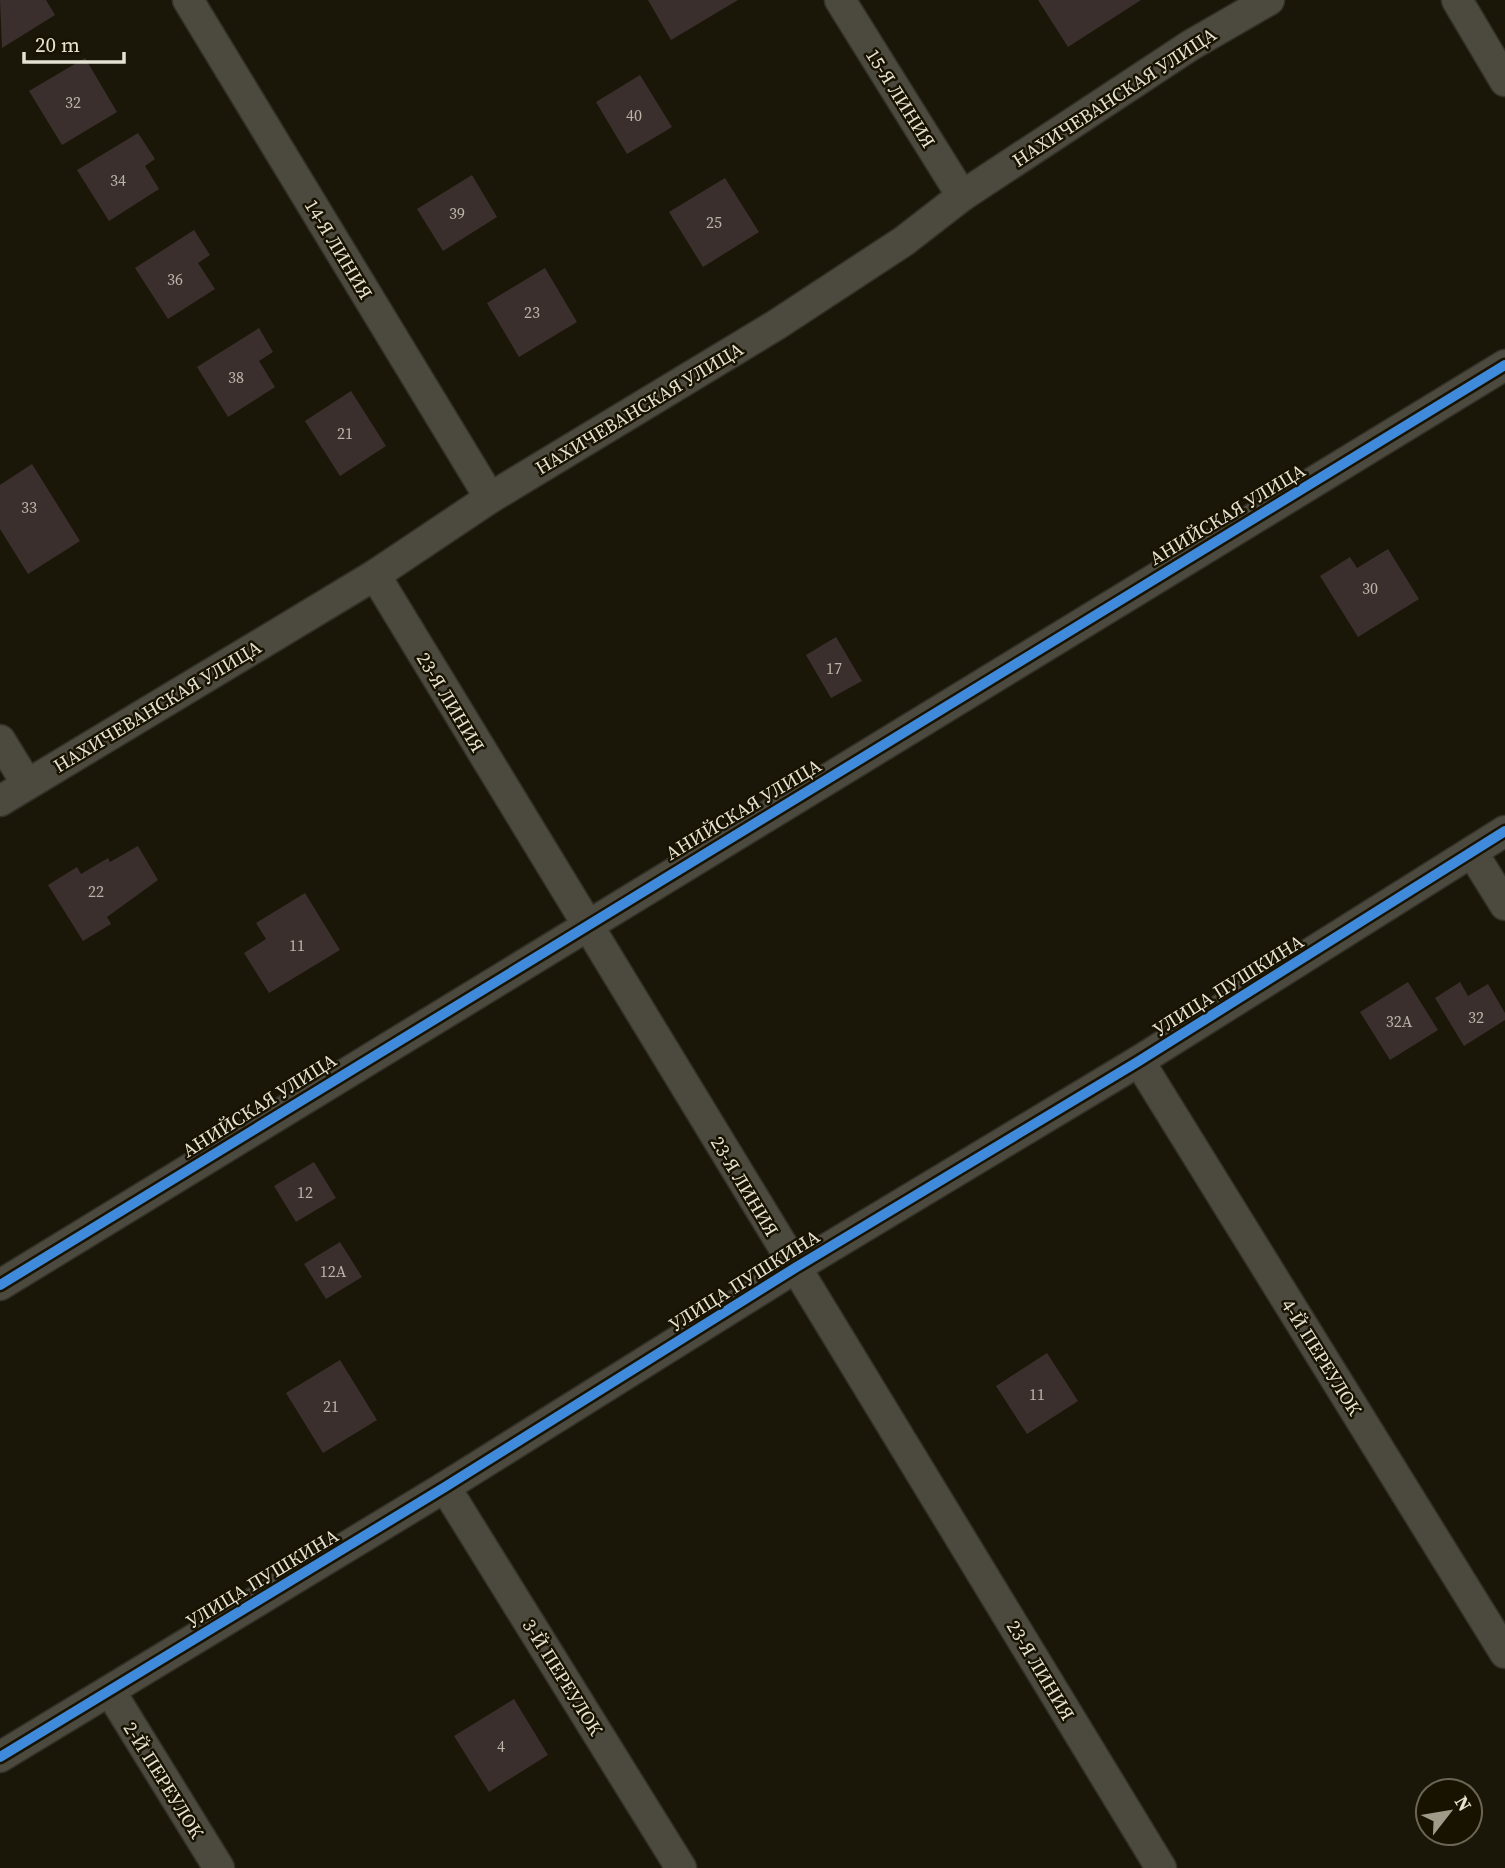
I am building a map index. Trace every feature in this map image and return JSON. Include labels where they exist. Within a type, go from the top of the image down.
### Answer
[{"type":"street","name":"14-Я ЛИНИЯ","points":[[188,0],[490,498]]},
{"type":"street","name":"15-Я ЛИНИЯ","points":[[840,0],[962,196]]},
{"type":"street","name":"НАХИЧЕВАНСКАЯ УЛИЦА","points":[[0,801],[375,575],[490,498],[807,305],[904,241],[962,196],[1191,45],[1269,0]]},
{"type":"street","points":[[1457,0],[1505,81]]},
{"type":"street","name":"АНИЙСКАЯ УЛИЦА","points":[[0,1285],[1505,365]]},
{"type":"street","name":"23-Я ЛИНИЯ","points":[[375,575],[1161,1868]]},
{"type":"street","points":[[0,740],[27,784]]},
{"type":"street","name":"УЛИЦА ПУШКИНА","points":[[0,1756],[446,1487],[795,1268],[1139,1061],[1505,831]]},
{"type":"street","points":[[1472,852],[1505,905]]},
{"type":"street","name":"4-Й ПЕРЕУЛОК","points":[[1139,1061],[1505,1653]]},
{"type":"street","name":"3-Й ПЕРЕУЛОК","points":[[446,1487],[681,1868]]},
{"type":"street","name":"2-Й ПЕРЕУЛОК","points":[[110,1691],[219,1868]]},
{"type":"building","points":[[0,0],[46,0],[55,15],[2,48]]},
{"type":"building","points":[[648,0],[738,0],[671,40]]},
{"type":"building","points":[[1038,0],[1141,0],[1068,47]]},
{"type":"building","points":[[85,58],[117,112],[62,145],[29,91]]},
{"type":"building","points":[[640,75],[672,127],[627,154],[596,102]]},
{"type":"building","points":[[138,133],[155,159],[145,166],[159,189],[109,221],[77,170]]},
{"type":"building","points":[[472,175],[497,217],[443,251],[417,209]]},
{"type":"building","points":[[725,178],[759,232],[703,267],[669,212]]},
{"type":"building","points":[[194,230],[210,255],[198,263],[215,289],[168,319],[135,268]]},
{"type":"building","points":[[545,268],[577,322],[519,357],[487,303]]},
{"type":"building","points":[[259,328],[273,352],[259,361],[275,387],[228,417],[197,367]]},
{"type":"building","points":[[351,391],[386,446],[340,476],[305,421]]},
{"type":"building","points":[[32,464],[80,541],[28,574],[0,529],[0,485]]},
{"type":"building","points":[[1388,549],[1419,599],[1358,637],[1320,576],[1350,557],[1357,568]]},
{"type":"building","points":[[836,637],[862,681],[831,698],[806,655]]},
{"type":"building","points":[[138,846],[158,880],[107,917],[111,924],[83,941],[48,885],[77,867],[81,874],[108,858],[110,862]]},
{"type":"building","points":[[305,893],[340,950],[269,993],[244,953],[266,939],[256,923]]},
{"type":"building","points":[[1408,982],[1438,1030],[1390,1060],[1360,1012]]},
{"type":"building","points":[[1460,982],[1468,996],[1488,984],[1505,1013],[1505,1020],[1464,1046],[1435,998]]},
{"type":"building","points":[[314,1162],[336,1198],[296,1222],[274,1186]]},
{"type":"building","points":[[340,1242],[362,1277],[326,1299],[304,1264]]},
{"type":"building","points":[[1047,1353],[1078,1401],[1027,1434],[996,1386]]},
{"type":"building","points":[[340,1360],[377,1420],[323,1453],[286,1393]]},
{"type":"building","points":[[514,1699],[548,1755],[489,1792],[454,1736]]},
{"type":"cycle path","points":[[0,1285],[1505,365]]},
{"type":"cycle path","points":[[0,1757],[445,1487],[795,1268],[1139,1061],[1505,831]]}]
